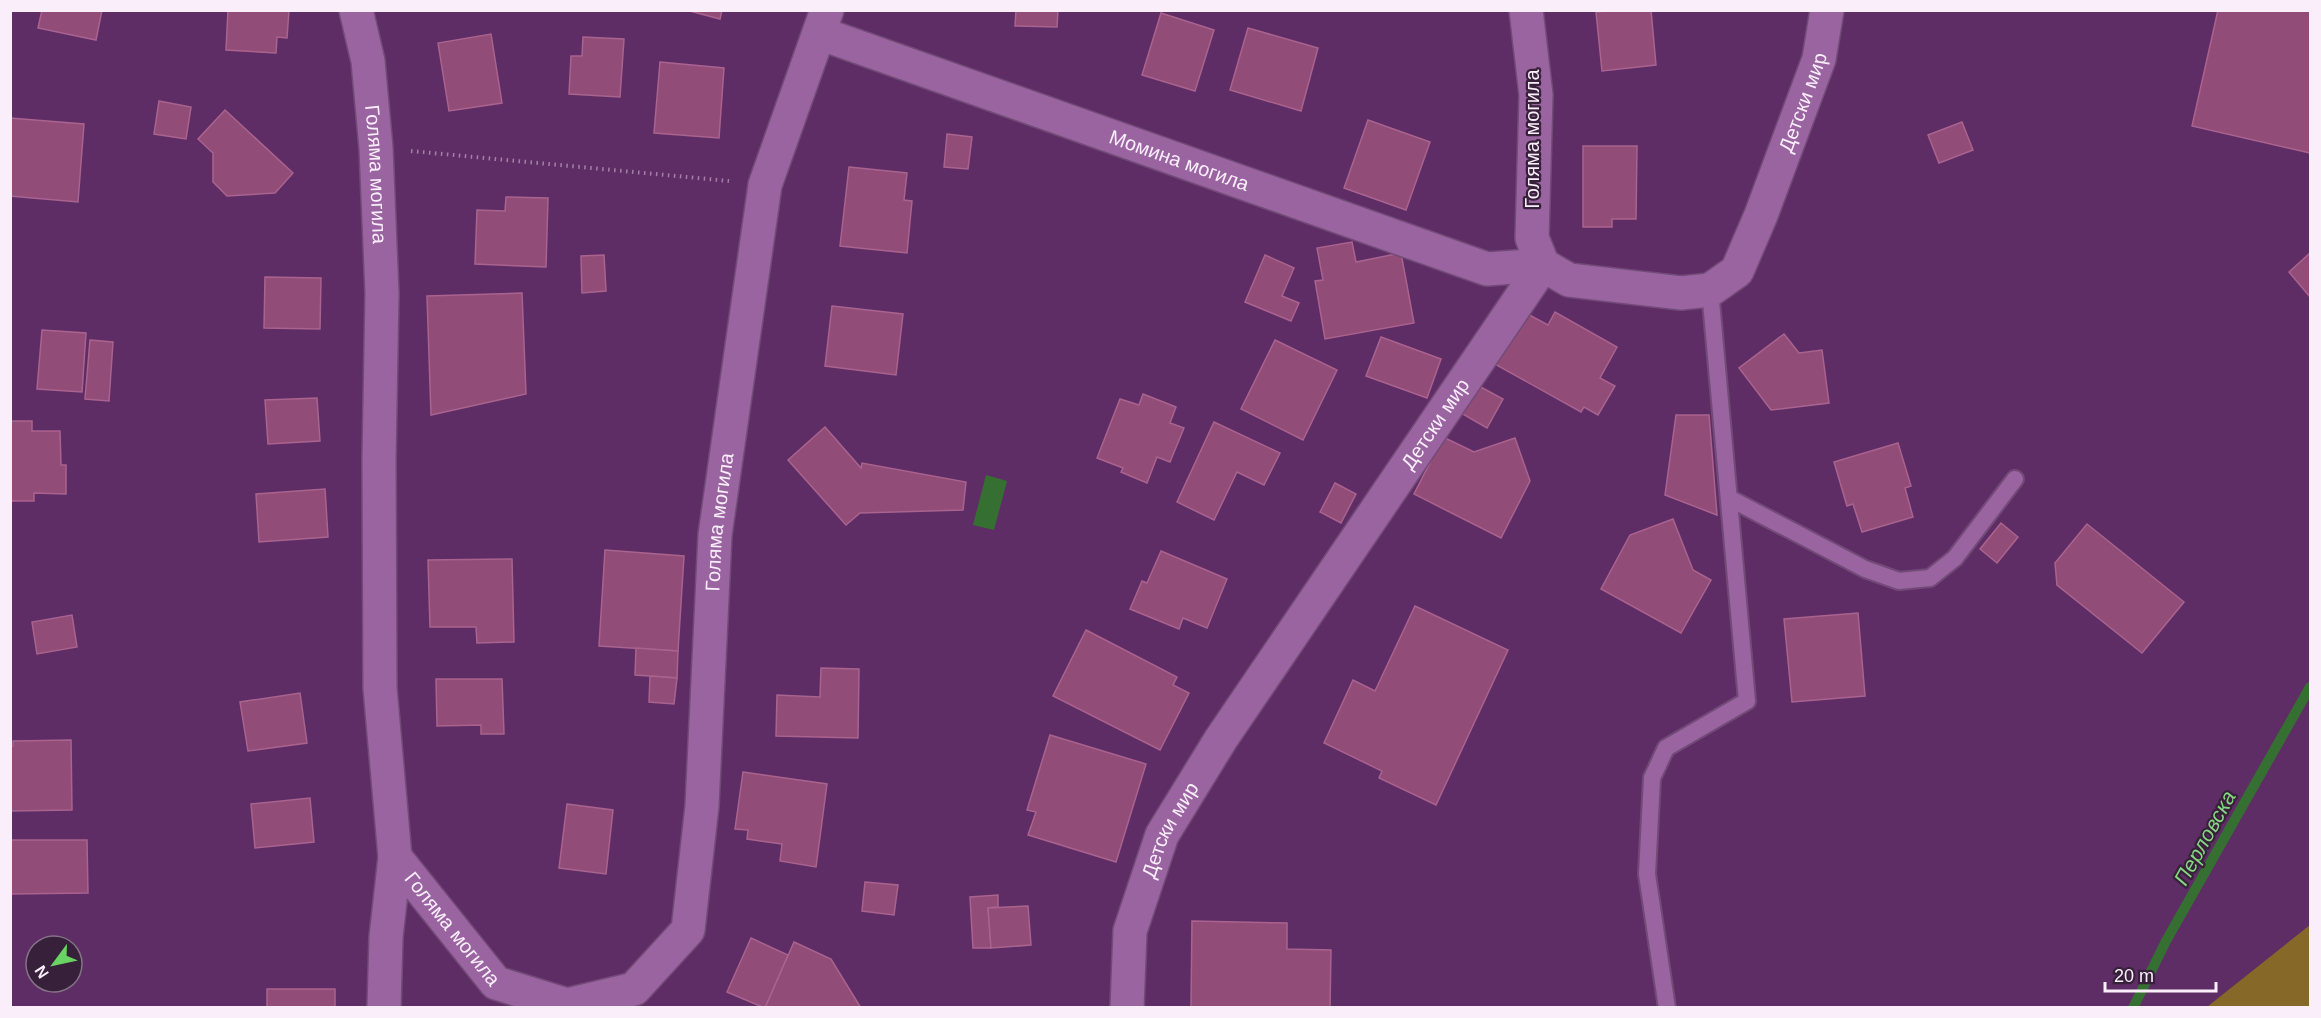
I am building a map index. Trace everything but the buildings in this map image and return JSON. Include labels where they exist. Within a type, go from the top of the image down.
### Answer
[{"type":"street","name":"Голяма могила","points":[[356,10],[368,61],[376,147],[382,293],[379,460],[380,688],[395,857],[496,984],[567,1005],[634,989],[688,930],[702,806],[715,535],[765,185],[823,22]]},
{"type":"street","name":"Голяма могила","points":[[1526,10],[1536,95],[1532,238],[1543,265]]},
{"type":"street","name":"Детски мир","points":[[1127,1008],[1130,931],[1162,835],[1227,729],[1543,265],[1569,280],[1681,293],[1710,290],[1737,271],[1761,214],[1819,59],[1827,10]]},
{"type":"street","name":"Момина могила","points":[[823,22],[1487,269],[1543,265]]},
{"type":"street","points":[[384,1008],[386,937],[395,857]]},
{"type":"lane","points":[[1667,1008],[1647,874],[1652,778],[1666,748],[1747,701],[1710,290]]},
{"type":"lane","points":[[1729,498],[1865,569],[1899,581],[1930,578],[1955,558],[2015,479]]},
{"type":"path","points":[[376,147],[765,185]]},
{"type":"shaded area","points":[[986,475],[1007,481],[994,530],[973,525]]},
{"type":"shaded area","points":[[2310,925],[2310,1007],[2207,1007]]},
{"type":"waterway","name":"Перловска","points":[[2133,1008],[2166,941],[2310,687]]}]
